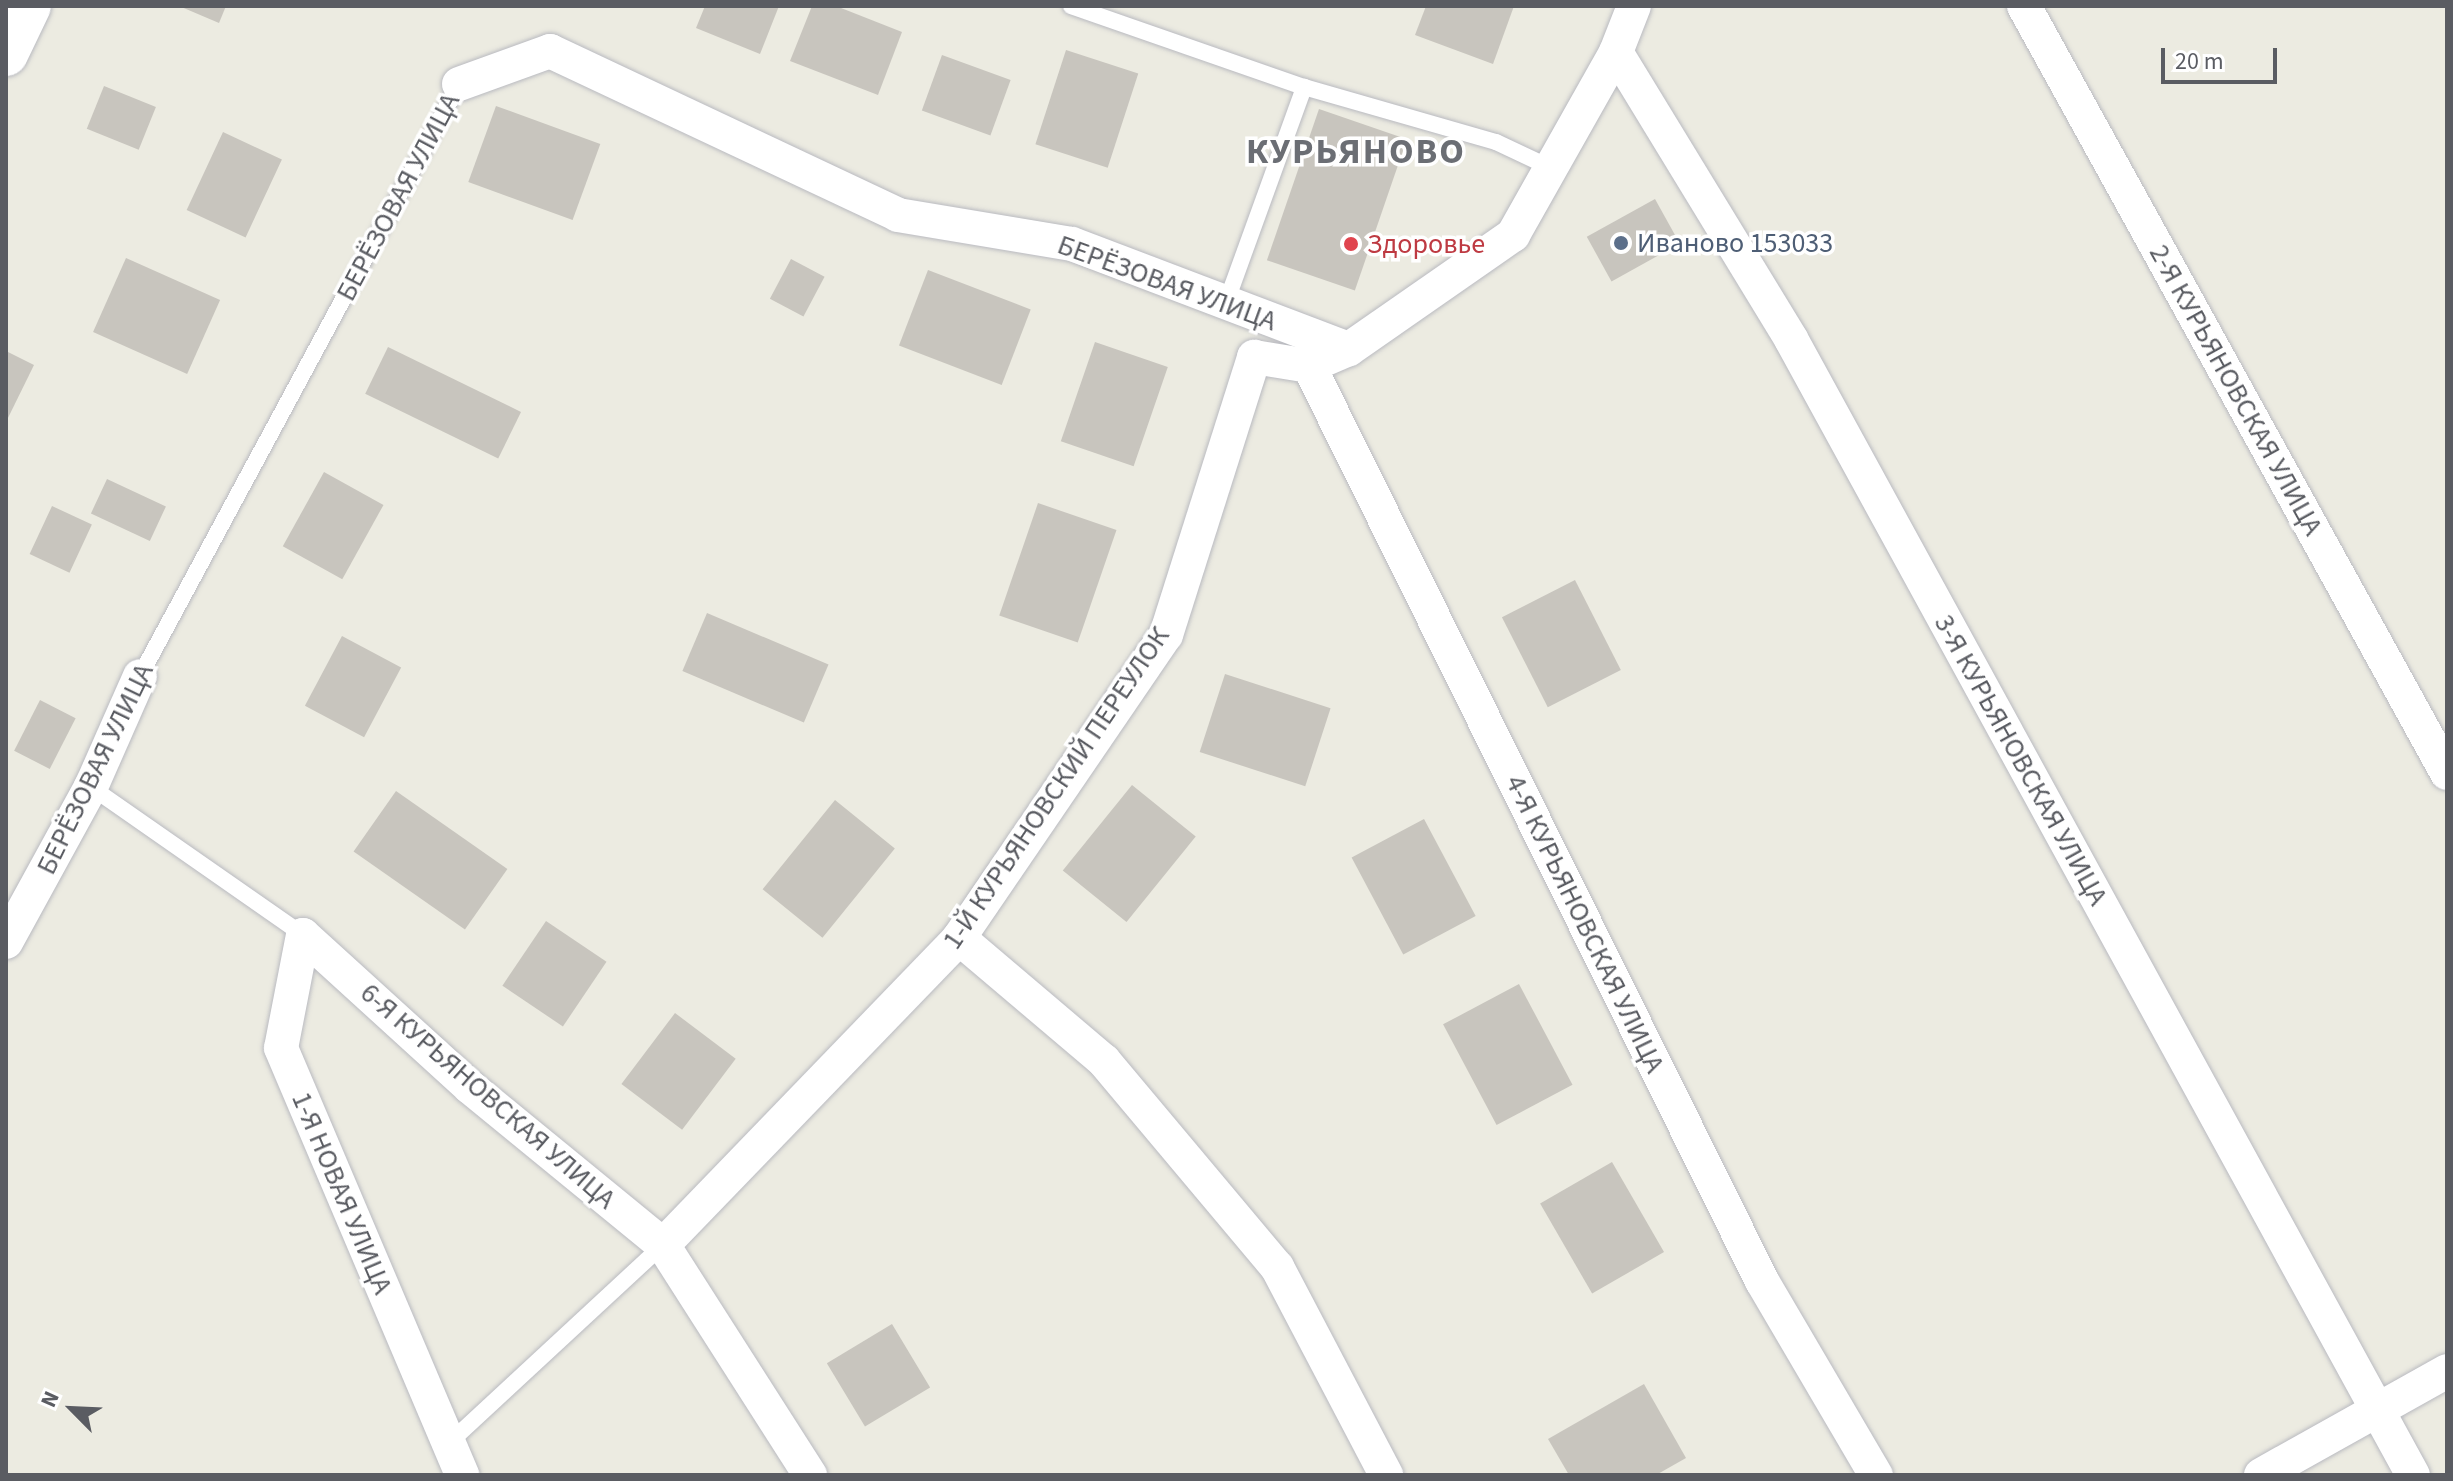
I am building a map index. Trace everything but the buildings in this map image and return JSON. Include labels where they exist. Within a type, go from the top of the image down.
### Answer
[{"type":"main road","points":[[6,54],[29,6]]},
{"type":"street","points":[[1309,366],[1349,349],[1513,235],[1616,52],[1634,6]]},
{"type":"street","name":"2-Я КУРЬЯНОВСКАЯ УЛИЦА","points":[[2024,6],[2447,773]]},
{"type":"street","name":"БЕРЁЗОВАЯ УЛИЦА","points":[[459,84],[550,51],[898,215],[1072,244],[1349,349]]},
{"type":"street","name":"3-Я КУРЬЯНОВСКАЯ УЛИЦА","points":[[1616,52],[1791,339],[2413,1475]]},
{"type":"street","name":"1-Й КУРЬЯНОВСКИЙ ПЕРЕУЛОК","points":[[663,1245],[959,938],[1166,635],[1254,357],[1309,366]]},
{"type":"street","name":"4-Я КУРЬЯНОВСКАЯ УЛИЦА","points":[[1309,366],[1762,1281],[1876,1475]]},
{"type":"street","name":"БЕРЁЗОВАЯ УЛИЦА","points":[[6,942],[91,787],[140,676]]},
{"type":"street","name":"6-Я КУРЬЯНОВСКАЯ УЛИЦА","points":[[303,935],[470,1087],[663,1245],[810,1475]]},
{"type":"street","name":"1-Я НОВАЯ УЛИЦА","points":[[303,935],[281,1048],[462,1475]]},
{"type":"street","points":[[959,938],[1104,1061],[1277,1267],[1386,1475]]},
{"type":"street","points":[[2261,1475],[2447,1371]]},
{"type":"lane","points":[[1071,6],[1304,87],[1496,142],[1551,168]]},
{"type":"lane","name":"БЕРЁЗОВАЯ УЛИЦА","points":[[140,676],[459,84]]},
{"type":"lane","points":[[1226,303],[1304,87]]},
{"type":"lane","name":"6-Я КУРЬЯНОВСКАЯ УЛИЦА","points":[[91,787],[303,935]]},
{"type":"lane","points":[[448,1444],[663,1245]]},
{"type":"place","name":"Иваново 153033","points":[[1621,243]]},
{"type":"place","name":"Здоровье","points":[[1351,244]]},
{"type":"district","name":"КУРЬЯНОВО","points":[[1356,152]]}]
